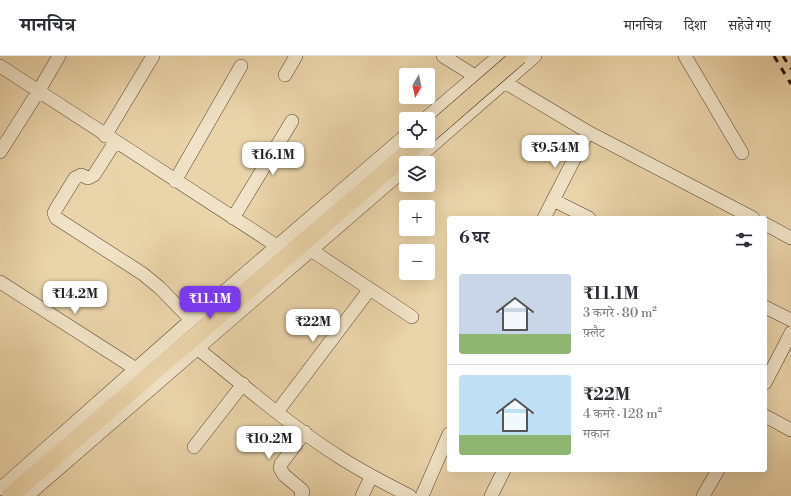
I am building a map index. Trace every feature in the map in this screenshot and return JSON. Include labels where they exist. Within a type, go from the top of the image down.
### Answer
[{"type":"main road","points":[[435,125],[518,56]]},
{"type":"main road","points":[[5,485],[407,148]]},
{"type":"street","points":[[0,152],[59,56]]},
{"type":"street","points":[[152,56],[110,139],[94,175],[88,178],[80,175],[75,178],[54,213],[56,218],[143,274],[160,288],[191,320]]},
{"type":"street","points":[[285,75],[296,56]]},
{"type":"street","points":[[443,56],[475,76],[490,96]]},
{"type":"street","points":[[433,112],[499,56]]},
{"type":"street","points":[[420,156],[506,83],[535,56]]},
{"type":"street","points":[[685,56],[742,153]]},
{"type":"street","points":[[0,66],[110,139],[277,246]]},
{"type":"street","points":[[175,181],[241,66]]},
{"type":"street","points":[[506,83],[588,132],[749,216]]},
{"type":"street","points":[[233,218],[292,121]]},
{"type":"street","points":[[545,216],[588,132]]},
{"type":"street","points":[[5,485],[277,246],[406,148]]},
{"type":"street","points":[[27,496],[399,174]]},
{"type":"street","points":[[553,200],[585,216]]},
{"type":"street","points":[[767,225],[791,238]]},
{"type":"street","points":[[311,250],[412,317]]},
{"type":"street","points":[[0,282],[136,369]]},
{"type":"street","points":[[277,412],[370,289]]},
{"type":"street","points":[[767,308],[791,320]]},
{"type":"street","points":[[767,379],[791,333]]},
{"type":"street","points":[[198,349],[277,412],[340,458],[372,477],[410,496]]},
{"type":"street","points":[[194,446],[243,384]]},
{"type":"street","points":[[767,417],[791,430]]},
{"type":"street","points":[[301,496],[303,492],[302,490],[284,475],[280,468],[305,432]]},
{"type":"street","points":[[422,496],[447,439]]},
{"type":"street","points":[[491,496],[503,472]]},
{"type":"street","points":[[703,496],[717,472]]},
{"type":"street","points":[[362,496],[372,477]]},
{"type":"railway","points":[[774,56],[791,84]]},
{"type":"railway","points":[[783,56],[791,69]]}]
